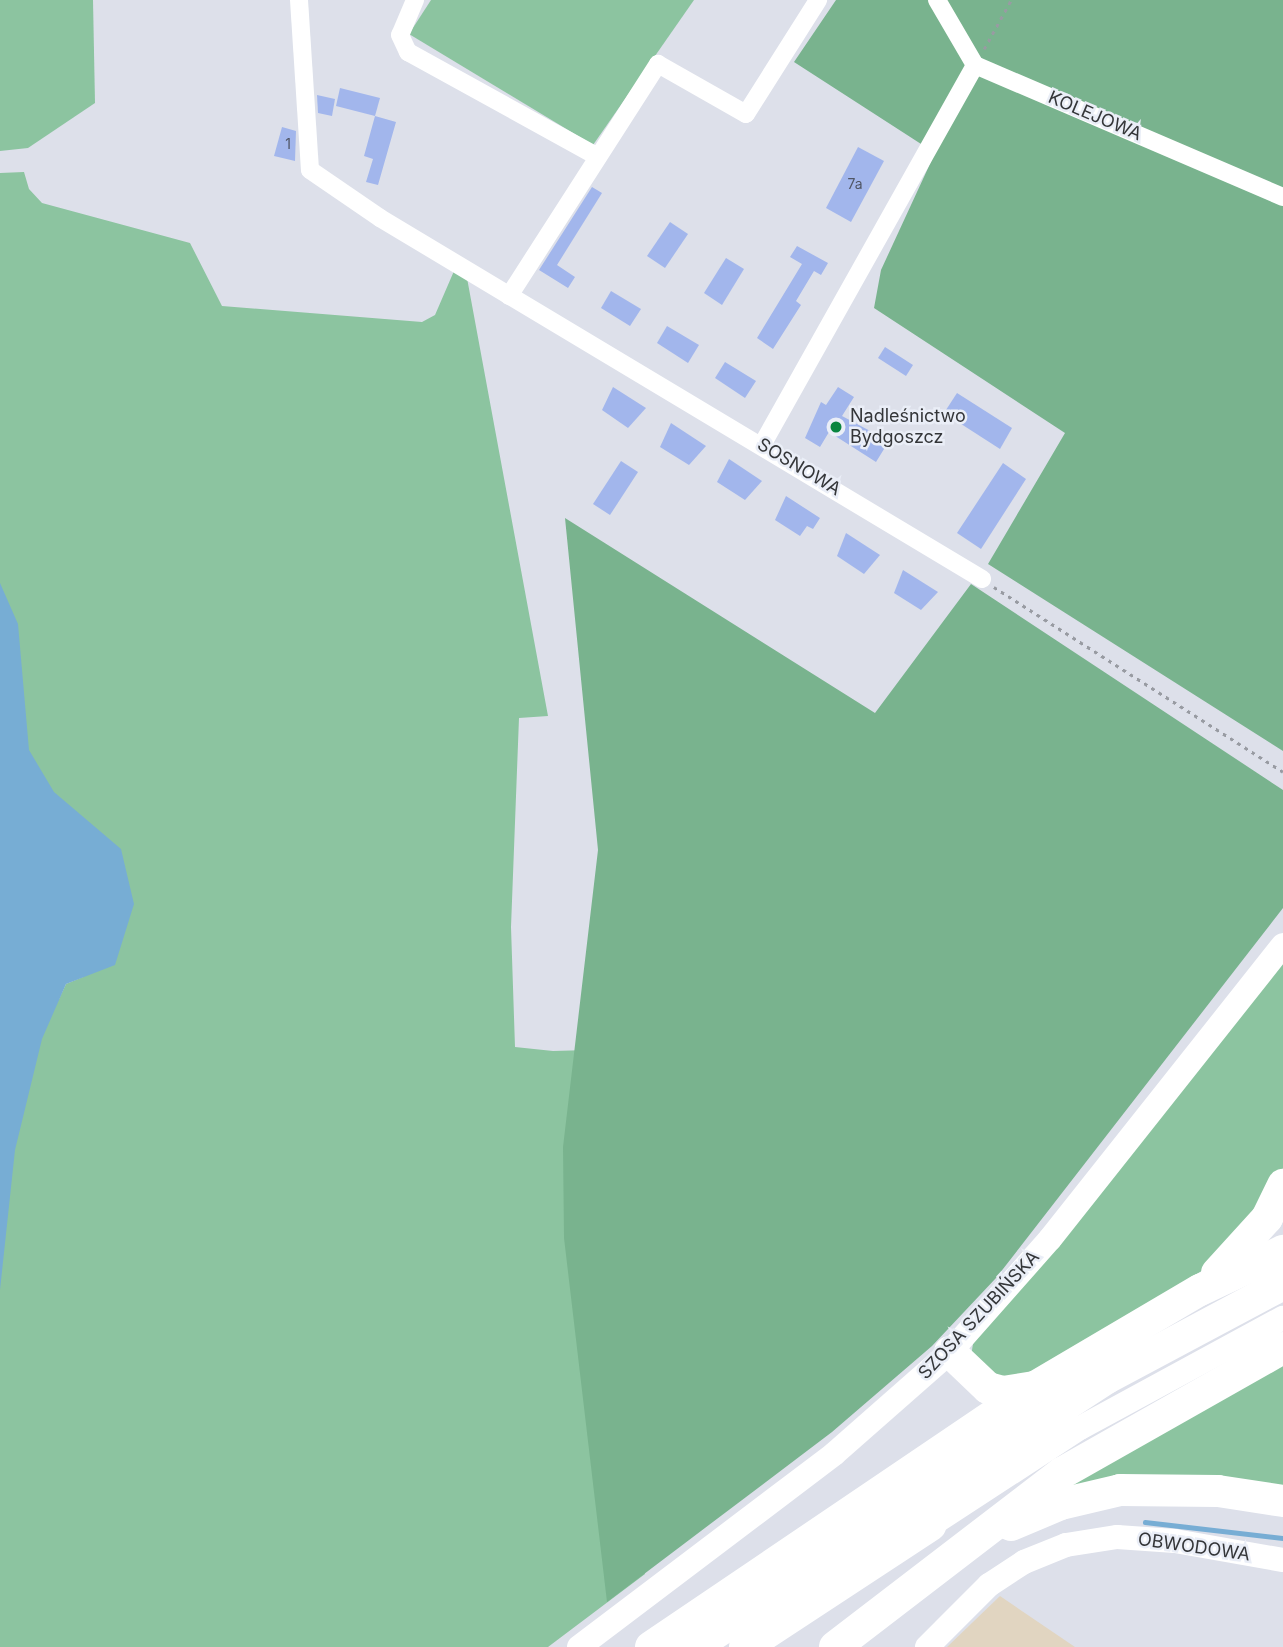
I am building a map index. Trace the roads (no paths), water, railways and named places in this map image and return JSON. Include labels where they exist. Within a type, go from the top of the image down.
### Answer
[{"type":"highway","points":[[1199,1290],[1256,1231],[1283,1185]]},
{"type":"highway","points":[[651,1647],[1035,1387],[1199,1290],[1283,1251]]},
{"type":"highway","points":[[695,1647],[1076,1396],[1283,1284]]},
{"type":"highway","points":[[835,1647],[939,1564],[1062,1473],[1283,1348]]},
{"type":"highway","points":[[950,1352],[988,1388],[1003,1392],[1035,1387]]},
{"type":"highway","points":[[939,1564],[1009,1525],[1062,1504],[1120,1490],[1218,1491],[1283,1501]]},
{"type":"highway","points":[[745,1647],[931,1525]]},
{"type":"street","name":"SOSNOWA","points":[[299,0],[310,170],[509,296],[982,579]]},
{"type":"street","points":[[415,0],[400,35],[408,52],[598,157]]},
{"type":"street","points":[[509,296],[658,64],[746,114],[818,0]]},
{"type":"street","points":[[762,445],[975,65],[937,0]]},
{"type":"street","name":"KOLEJOWA","points":[[975,65],[1283,197]]},
{"type":"street","name":"SZOSA SZUBIŃSKA","points":[[579,1647],[834,1454],[950,1352],[1049,1239],[1283,945]]},
{"type":"street","points":[[931,1525],[1092,1421],[1283,1318]]},
{"type":"street","name":"OBWODOWA","points":[[927,1647],[989,1585],[1024,1562],[1066,1545],[1116,1537],[1175,1541],[1283,1560]]},
{"type":"water","points":[[0,583],[18,624],[29,750],[54,792],[121,849],[134,904],[115,965],[66,984],[42,1039],[15,1150],[0,1290]]},
{"type":"waterway","points":[[1145,1522],[1283,1538]]},
{"type":"place","name":"Nadleśnictwo Bydgoszcz","points":[[836,427]]}]
